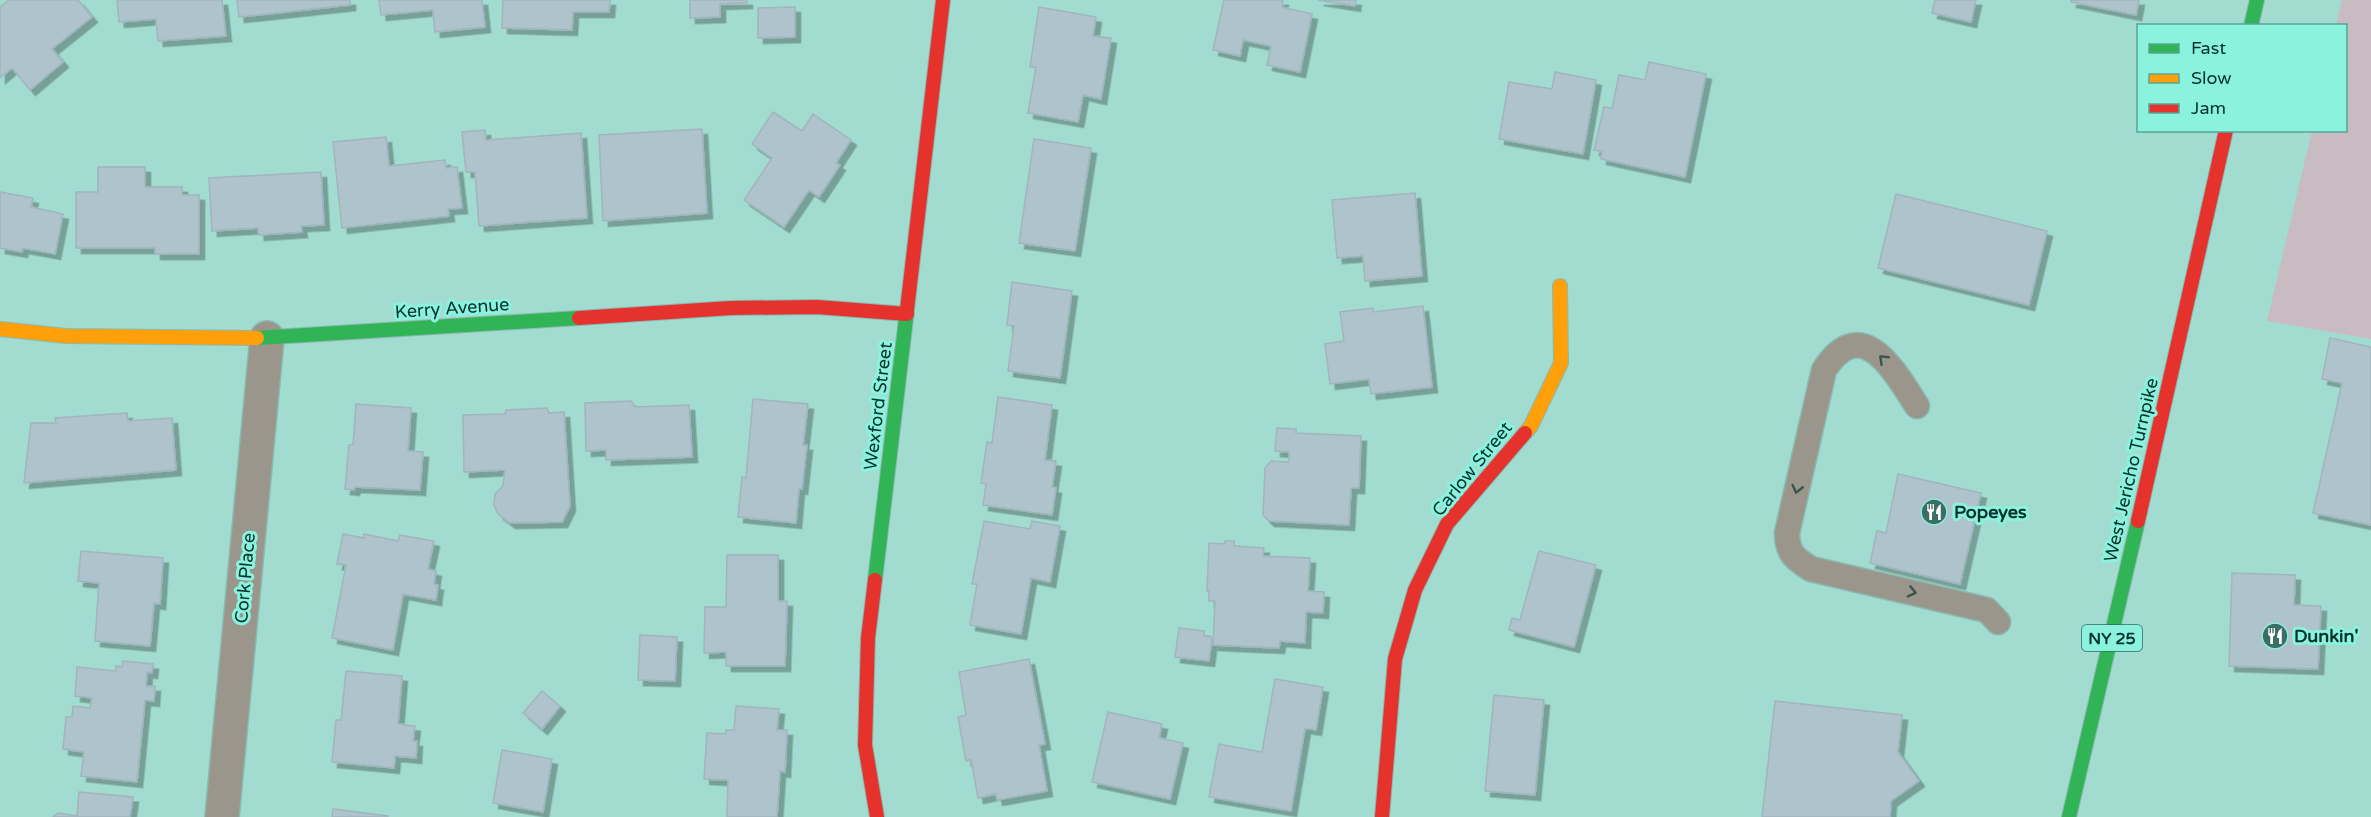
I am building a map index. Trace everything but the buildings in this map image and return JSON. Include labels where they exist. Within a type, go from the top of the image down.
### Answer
[{"type":"street","name":"Wexford Street","points":[[877,817],[865,745],[868,638],[943,0]]},
{"type":"street","points":[[2251,24],[2257,0]]},
{"type":"street","name":"West Jericho Turnpike","points":[[2069,817],[2226,132]]},
{"type":"street","name":"Carlow Street","points":[[1382,817],[1395,659],[1415,590],[1448,524],[1531,426],[1561,363],[1560,286]]},
{"type":"street","name":"Kerry Avenue","points":[[0,329],[66,336],[267,338],[731,308],[817,307],[907,314]]},
{"type":"street","name":"Cork Place","points":[[222,817],[267,338]]},
{"type":"lane","points":[[1917,406],[1884,357],[1873,350],[1859,346],[1846,348],[1834,355],[1824,370],[1787,533],[1787,545],[1790,553],[1811,568],[1987,610],[1998,622]]},
{"type":"shaded area","points":[[2342,0],[2371,0],[2371,339],[2267,321],[2312,132],[2347,132],[2347,24],[2336,24]]},
{"type":"traffic: fast","points":[[2251,24],[2257,0]]},
{"type":"traffic: fast","points":[[875,580],[907,310]]},
{"type":"traffic: fast","points":[[257,338],[579,318]]},
{"type":"traffic: fast","points":[[2069,817],[2138,521]]},
{"type":"traffic: slow","points":[[1525,433],[1531,426],[1561,363],[1560,286]]},
{"type":"traffic: slow","points":[[0,329],[66,336],[257,338]]},
{"type":"traffic: jam","points":[[907,310],[943,0]]},
{"type":"traffic: jam","points":[[2138,521],[2226,132]]},
{"type":"traffic: jam","points":[[579,318],[731,308],[817,307],[907,314]]},
{"type":"traffic: jam","points":[[1382,817],[1395,659],[1415,590],[1447,524],[1525,433]]},
{"type":"traffic: jam","points":[[875,580],[868,638],[865,745],[877,817]]},
{"type":"place","name":"Popeyes","points":[[1934,512]]},
{"type":"place","name":"Dunkin'","points":[[2275,636]]}]
